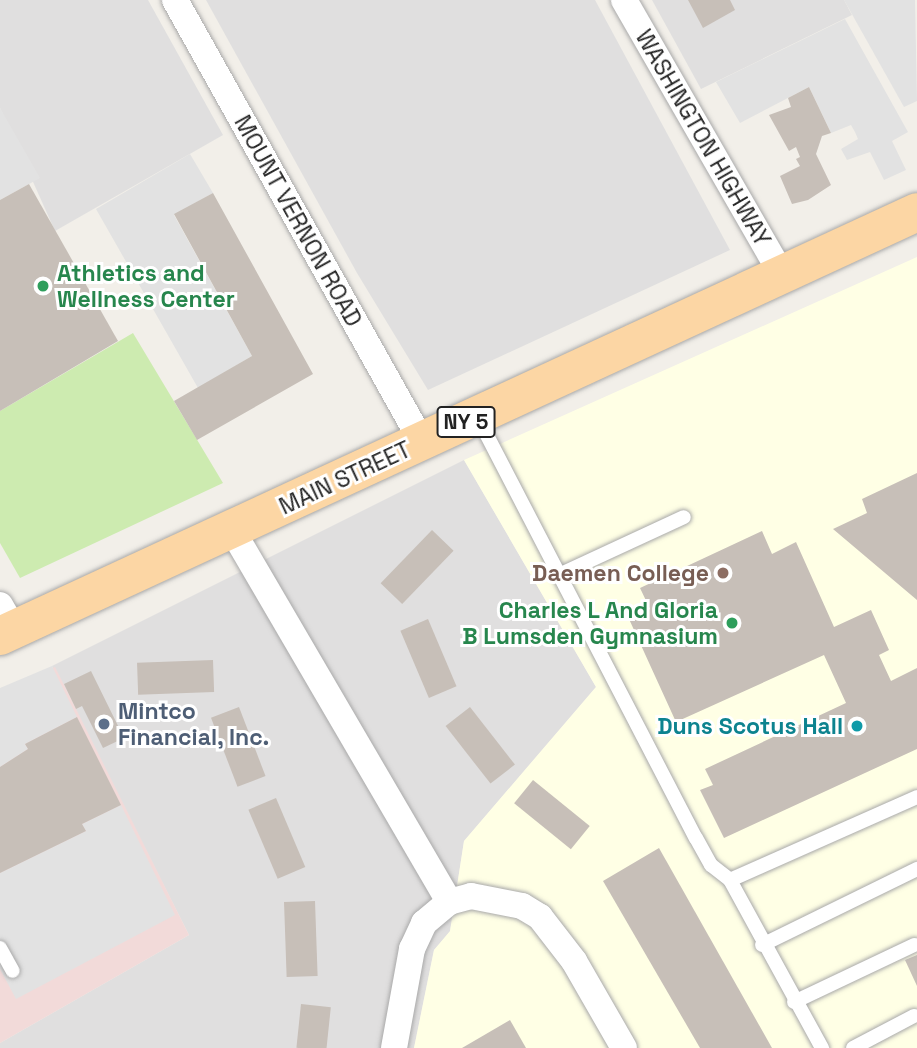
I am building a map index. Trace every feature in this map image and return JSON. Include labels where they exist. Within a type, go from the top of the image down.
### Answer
[{"type":"main road","name":"MAIN STREET","points":[[5,623],[232,530],[917,212]]},
{"type":"street","name":"MOUNT VERNON ROAD","points":[[175,0],[422,442]]},
{"type":"street","name":"WASHINGTON HIGHWAY","points":[[624,0],[782,275]]},
{"type":"street","points":[[232,530],[449,902]]},
{"type":"street","points":[[394,1048],[412,949],[424,923],[449,902],[489,897],[540,917],[574,961],[624,1048]]},
{"type":"lane","points":[[477,417],[563,573],[696,838],[711,865],[730,880],[762,945],[822,1048]]},
{"type":"lane","points":[[563,573],[684,517]]},
{"type":"lane","points":[[730,880],[917,797]]},
{"type":"lane","points":[[762,945],[917,869]]},
{"type":"lane","points":[[794,1002],[914,945]]},
{"type":"lane","points":[[0,948],[13,971]]},
{"type":"lane","points":[[853,1048],[914,1016]]},
{"type":"shaded area","points":[[0,0],[148,0],[223,135],[55,231],[0,108]]},
{"type":"shaded area","points":[[206,0],[595,0],[730,250],[428,390],[357,273]]},
{"type":"shaded area","points":[[652,0],[844,0],[852,15],[701,89]]},
{"type":"shaded area","points":[[844,0],[915,0],[917,101],[904,107]]},
{"type":"shaded area","points":[[845,19],[908,132],[892,141],[906,170],[884,180],[870,152],[847,160],[841,149],[858,139],[855,132],[851,125],[831,133],[809,87],[740,123],[716,82]]},
{"type":"shaded area","points":[[0,108],[40,178],[0,200]]},
{"type":"shaded area","points":[[190,154],[213,193],[174,215],[252,356],[198,388],[96,209]]},
{"type":"shaded area","name":"Daemen College","points":[[917,257],[917,1048],[414,1048],[434,950],[450,931],[464,841],[596,687],[464,460]]},
{"type":"shaded area","points":[[464,460],[596,687],[464,841],[450,932],[434,950],[414,1048],[0,1048],[0,1043],[189,935],[52,666]]},
{"type":"shaded area","points":[[52,666],[77,717],[25,744],[28,749],[0,767],[0,688]]},
{"type":"shaded area","points":[[55,667],[189,935],[0,1043],[0,692]]},
{"type":"shaded area","points":[[121,805],[175,915],[16,999],[0,969],[0,873],[86,831],[82,824]]},
{"type":"green space","points":[[133,333],[223,483],[20,578],[0,543],[0,411]]},
{"type":"building","points":[[688,0],[730,0],[735,10],[703,28]]},
{"type":"building","points":[[809,87],[831,133],[822,136],[816,154],[831,185],[808,200],[792,204],[780,176],[800,166],[796,159],[800,157],[796,147],[789,151],[769,115],[791,107],[788,98]]},
{"type":"building","name":"Athletics and Wellness Center","points":[[29,184],[118,341],[0,411],[0,200]]},
{"type":"building","points":[[213,193],[313,374],[197,440],[174,401],[252,356],[174,214]]},
{"type":"building","points":[[917,473],[917,600],[833,529],[867,513],[862,499]]},
{"type":"building","points":[[432,530],[454,551],[402,604],[381,583]]},
{"type":"building","points":[[762,531],[772,554],[796,542],[834,627],[871,610],[889,650],[879,655],[891,681],[917,668],[917,749],[724,838],[700,790],[713,785],[705,769],[846,703],[824,655],[676,722],[629,619],[650,609],[640,588]]},
{"type":"building","points":[[428,619],[457,686],[429,698],[400,631]]},
{"type":"building","points":[[213,660],[214,692],[138,695],[137,663]]},
{"type":"building","name":"Mintco Financial, Inc.","points":[[91,671],[124,738],[103,748],[82,706],[76,709],[64,684]]},
{"type":"building","points":[[239,707],[266,776],[238,787],[211,718]]},
{"type":"building","points":[[470,707],[515,765],[491,784],[446,726]]},
{"type":"building","points":[[77,717],[121,805],[82,824],[86,831],[0,873],[0,767],[28,749],[25,744]]},
{"type":"building","points":[[533,780],[590,826],[571,849],[514,803]]},
{"type":"building","points":[[276,798],[305,867],[278,879],[248,810]]},
{"type":"building","points":[[659,848],[772,1048],[700,1048],[603,881]]},
{"type":"building","points":[[315,901],[318,976],[287,977],[284,902]]},
{"type":"building","points":[[917,955],[917,986],[905,960]]},
{"type":"building","points":[[301,1004],[331,1007],[327,1048],[296,1048]]},
{"type":"building","points":[[510,1020],[526,1048],[462,1048]]},
{"type":"place","name":"Athletics and Wellness Center","points":[[43,286]]},
{"type":"place","name":"Daemen College","points":[[723,573]]},
{"type":"place","name":"Charles L And Gloria B Lumsden Gymnasium","points":[[732,623]]},
{"type":"place","name":"Mintco Financial, Inc.","points":[[104,724]]},
{"type":"place","name":"Duns Scotus Hall","points":[[857,726]]}]
